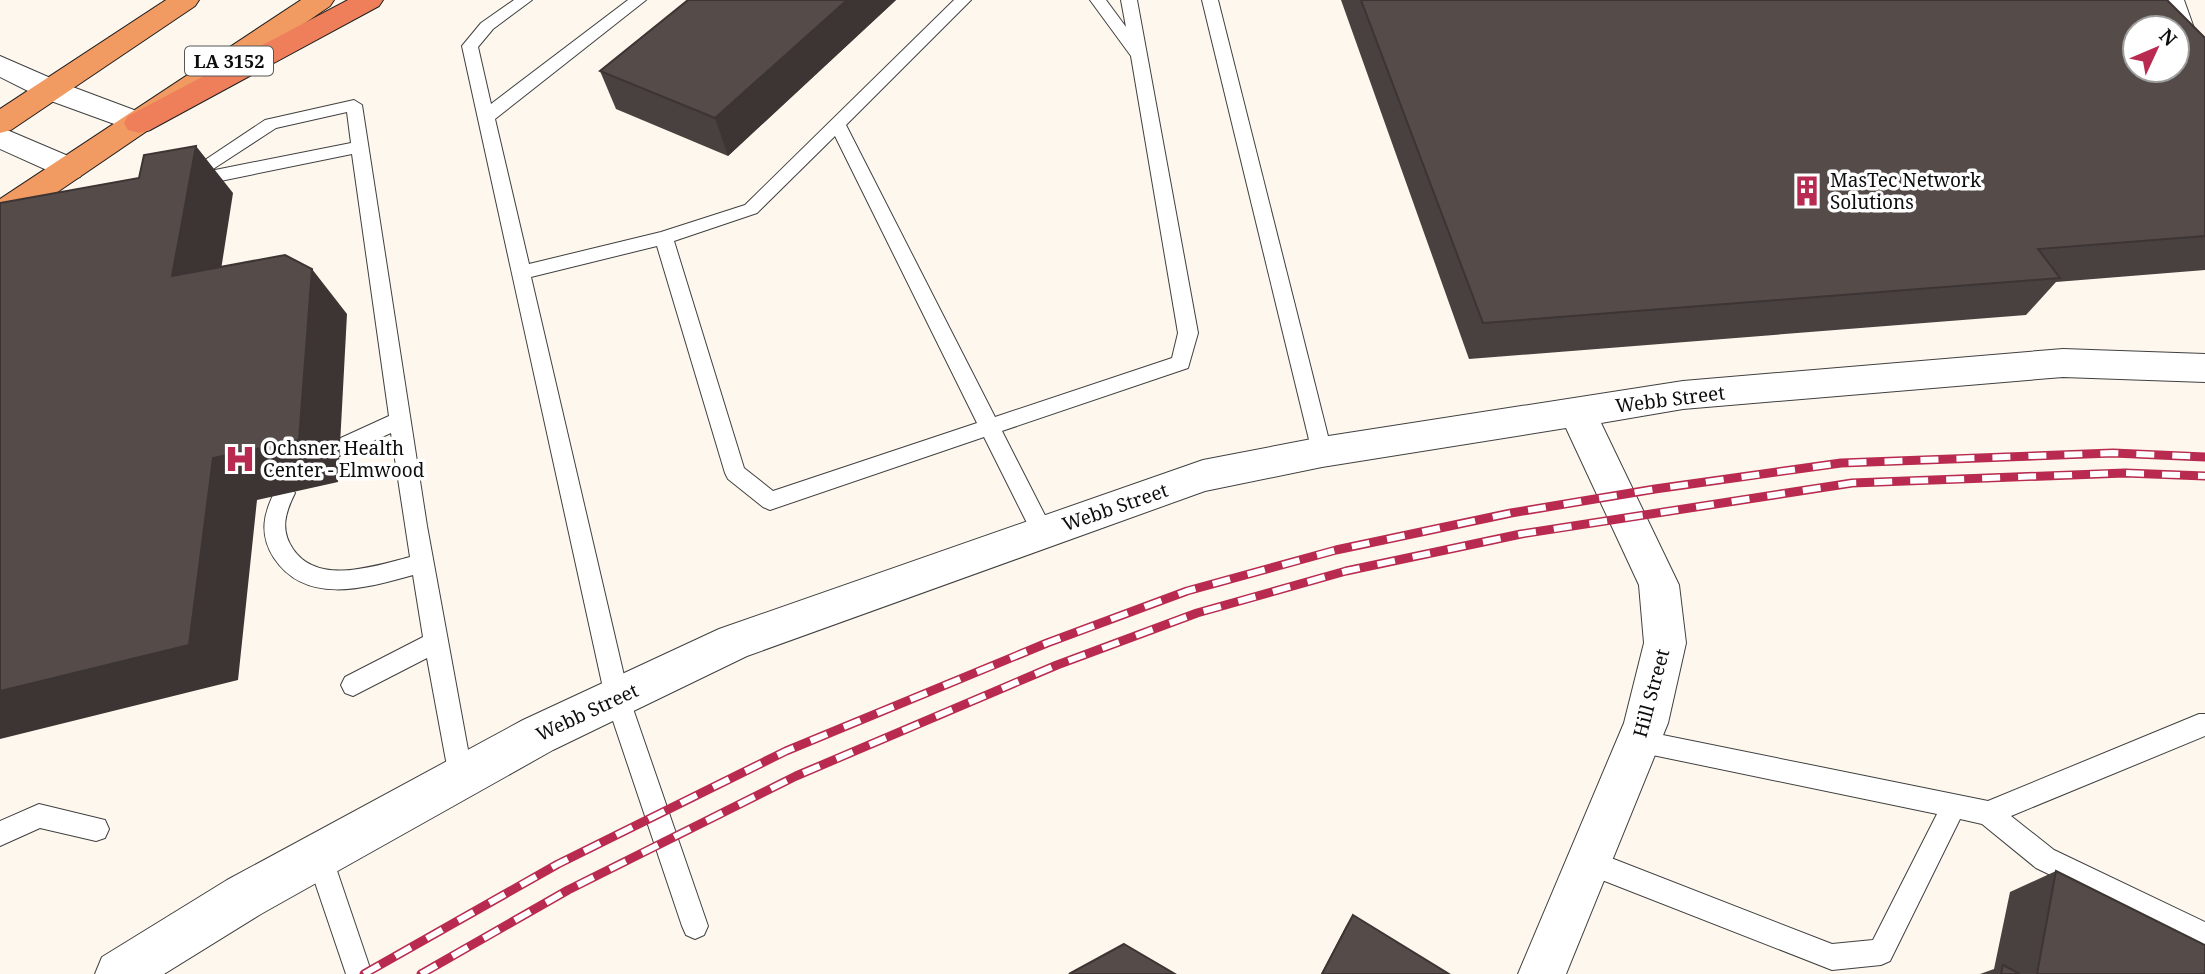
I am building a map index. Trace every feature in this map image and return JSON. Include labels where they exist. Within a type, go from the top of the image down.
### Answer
[{"type":"highway","points":[[0,123],[185,0]]},
{"type":"highway","name":"LA 3152","points":[[0,215],[320,0]]},
{"type":"highway","points":[[139,123],[369,0]]},
{"type":"street","points":[[0,65],[51,90],[139,123]]},
{"type":"street","points":[[0,137],[69,169]]},
{"type":"street","name":"Webb Street","points":[[119,974],[244,897],[538,734],[734,642],[1203,476],[1322,452],[1683,395],[2063,363],[2205,368]]},
{"type":"street","name":"Hill Street","points":[[1542,974],[1646,723],[1665,643],[1659,585],[1577,411]]},
{"type":"lane","points":[[524,0],[487,26],[470,46],[617,697],[695,926]]},
{"type":"lane","points":[[486,117],[638,0]]},
{"type":"lane","points":[[521,273],[664,238],[751,209],[963,0]]},
{"type":"lane","points":[[1098,0],[1138,55]]},
{"type":"lane","points":[[664,238],[735,473],[770,500],[1181,363],[1188,333],[1129,0]]},
{"type":"lane","points":[[1210,0],[1322,452]]},
{"type":"lane","points":[[2176,0],[2193,47],[2205,58]]},
{"type":"lane","points":[[360,147],[174,187],[271,124],[354,105],[434,643],[461,777]]},
{"type":"lane","points":[[837,124],[1043,533]]},
{"type":"lane","points":[[339,448],[399,420]]},
{"type":"lane","points":[[284,493],[274,515],[273,533],[294,569],[318,579],[367,577],[422,563]]},
{"type":"lane","points":[[353,685],[434,643]]},
{"type":"lane","points":[[1988,813],[2199,725],[2205,725]]},
{"type":"lane","points":[[1638,741],[1988,813],[2045,859],[2205,936]]},
{"type":"lane","points":[[1588,862],[1832,957],[1881,952],[1954,805]]},
{"type":"lane","points":[[0,834],[39,816],[96,829]]},
{"type":"lane","points":[[319,856],[359,974]]},
{"type":"building","points":[[688,0],[847,0],[715,118],[600,71]]},
{"type":"building","name":"MasTec Network Solutions","points":[[1361,0],[2167,0],[2181,14],[2121,14],[2121,84],[2191,84],[2191,24],[2205,38],[2205,236],[2038,249],[2060,278],[1483,323]]},
{"type":"building","points":[[196,146],[172,276],[285,255],[312,269],[299,440],[213,458],[189,645],[0,691],[0,203],[139,178],[144,155]]},
{"type":"building","points":[[2056,871],[2205,945],[2205,974],[2037,974]]},
{"type":"building","points":[[1353,915],[1449,974],[1322,974]]},
{"type":"building","points":[[1124,944],[1175,974],[1069,974]]},
{"type":"building","points":[[2003,965],[2020,974],[2001,974]]},
{"type":"railway","points":[[364,974],[558,864],[786,751],[1047,643],[1187,591],[1336,550],[1511,513],[1655,489],[1841,463],[2113,453],[2205,457]]},
{"type":"railway","points":[[421,974],[568,890],[796,776],[1057,665],[1197,613],[1346,571],[1521,534],[1852,483],[2125,473],[2205,476]]},
{"type":"place","name":"MasTec Network Solutions","points":[[1807,191]]},
{"type":"place","name":"Ochsner Health Center - Elmwood","points":[[240,459]]}]
